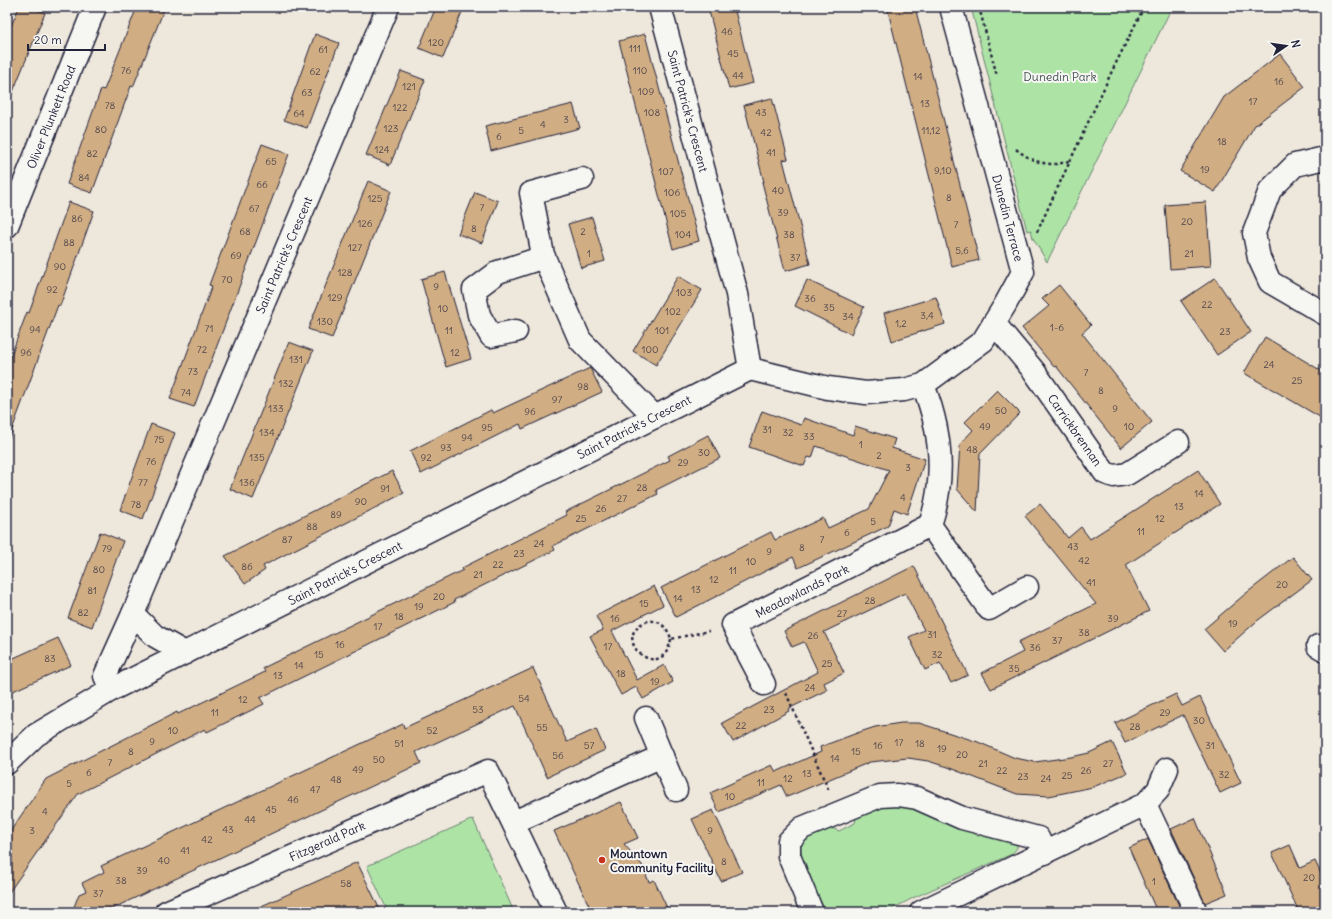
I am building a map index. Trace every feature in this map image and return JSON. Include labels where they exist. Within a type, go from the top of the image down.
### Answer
[{"type":"street","name":"Oliver Plunkett Road","points":[[7,226],[95,7]]},
{"type":"street","name":"Saint Patrick's Crescent","points":[[111,690],[105,676],[133,614],[388,7]]},
{"type":"street","name":"Saint Patrick's Crescent","points":[[7,763],[36,735],[111,690],[750,369],[737,294],[660,7]]},
{"type":"street","name":"Dunedin Terrace","points":[[750,369],[828,388],[866,393],[904,390],[923,385],[983,341],[1023,272],[951,7]]},
{"type":"street","points":[[1325,158],[1295,165],[1270,190],[1254,234],[1259,258],[1270,282],[1325,314]]},
{"type":"street","points":[[582,179],[532,193],[544,257],[580,340],[655,417]]},
{"type":"street","points":[[516,331],[491,336],[480,315],[474,290],[498,272],[544,257]]},
{"type":"street","name":"Carrickbrennan","points":[[994,323],[1034,371],[1105,473],[1114,476],[1127,474],[1178,442]]},
{"type":"street","points":[[923,385],[933,411],[941,460],[935,511],[930,525],[989,609],[1028,587]]},
{"type":"street","name":"Meadowlands Park","points":[[733,625],[930,525]]},
{"type":"street","points":[[133,614],[155,636],[185,653]]},
{"type":"street","points":[[733,625],[764,684]]},
{"type":"street","points":[[646,718],[676,790]]},
{"type":"street","points":[[556,912],[514,822],[662,756]]},
{"type":"street","points":[[921,912],[1146,804],[1158,790],[1167,769]]},
{"type":"street","name":"Fitzgerald Park","points":[[166,912],[488,771],[514,822]]},
{"type":"street","points":[[812,912],[789,856],[789,841],[802,828],[880,796],[917,798],[962,818],[1038,838],[1045,853]]},
{"type":"street","points":[[1146,804],[1196,912]]},
{"type":"path","points":[[1032,234],[1037,233],[1144,7]]},
{"type":"path","points":[[1016,149],[1028,158],[1046,164],[1064,163],[1071,160]]},
{"type":"path","points":[[653,621],[665,627],[669,632],[671,639],[669,648],[664,655],[656,659],[647,659],[639,654],[634,647],[633,637],[636,629],[643,623],[653,621]]},
{"type":"path","points":[[671,639],[733,625]]},
{"type":"path","points":[[764,684],[779,678],[838,813]]},
{"type":"green space","name":"Dunedin Park","points":[[971,7],[1172,7],[1047,262],[1033,238],[1031,230],[1027,231]]},
{"type":"green space","points":[[901,802],[1017,843],[1017,848],[1012,854],[915,897],[886,912],[826,912],[813,887],[805,867],[801,849],[804,839],[829,827],[839,831],[855,823],[857,813]]},
{"type":"green space","points":[[473,819],[514,912],[388,912],[367,866]]},
{"type":"building","points":[[19,7],[31,7],[45,13],[8,104],[7,36]]},
{"type":"building","points":[[137,7],[165,7],[133,87],[131,86],[92,193],[67,184],[101,89],[104,90]]},
{"type":"building","points":[[436,7],[464,7],[443,58],[419,48]]},
{"type":"building","points":[[708,7],[734,7],[753,83],[729,89]]},
{"type":"building","points":[[887,7],[915,7],[979,260],[952,267]]},
{"type":"building","points":[[315,34],[339,43],[307,128],[284,120]]},
{"type":"building","points":[[645,34],[699,241],[673,249],[619,41]]},
{"type":"building","points":[[1280,54],[1305,87],[1255,125],[1215,192],[1180,171],[1224,97]]},
{"type":"building","points":[[401,71],[425,80],[390,165],[366,155]]},
{"type":"building","points":[[772,98],[788,159],[783,160],[810,264],[785,271],[744,105]]},
{"type":"building","points":[[573,104],[580,128],[491,151],[485,126]]},
{"type":"building","points":[[262,144],[289,154],[194,407],[170,399],[212,286],[209,285]]},
{"type":"building","points":[[368,181],[391,191],[332,338],[308,329]]},
{"type":"building","points":[[475,192],[498,201],[482,243],[458,234]]},
{"type":"building","points":[[69,202],[94,211],[60,306],[58,305],[9,438],[7,438],[7,366],[27,312],[29,313]]},
{"type":"building","points":[[1206,202],[1211,266],[1170,269],[1165,205]]},
{"type":"building","points":[[592,217],[605,261],[581,268],[568,224]]},
{"type":"building","points":[[445,272],[471,359],[446,367],[421,279]]},
{"type":"building","points":[[678,276],[702,290],[656,365],[633,351]]},
{"type":"building","points":[[1215,278],[1251,332],[1217,355],[1181,301]]},
{"type":"building","points":[[807,280],[864,307],[851,334],[795,306]]},
{"type":"building","points":[[1059,285],[1091,325],[1082,333],[1152,422],[1121,448],[1056,366],[1054,367],[1022,328],[1049,306],[1042,299]]},
{"type":"building","points":[[936,297],[945,324],[892,341],[884,313]]},
{"type":"building","points":[[1265,337],[1325,373],[1325,420],[1244,373]]},
{"type":"building","points":[[289,342],[313,351],[253,499],[230,489]]},
{"type":"building","points":[[590,368],[602,392],[522,429],[520,424],[421,474],[410,451],[491,410],[493,413]]},
{"type":"building","points":[[997,390],[1020,413],[980,454],[977,512],[957,489],[960,444],[973,430],[965,422]]},
{"type":"building","points":[[762,411],[801,425],[804,418],[853,435],[855,426],[895,439],[892,448],[925,459],[907,514],[894,509],[888,526],[798,568],[793,557],[676,617],[661,588],[771,532],[775,540],[823,518],[828,528],[869,509],[889,470],[816,446],[812,458],[808,457],[804,466],[749,447]]},
{"type":"building","points":[[151,424],[175,433],[143,519],[120,510]]},
{"type":"building","points":[[708,435],[720,458],[656,490],[658,494],[553,546],[555,550],[454,600],[455,602],[260,698],[264,704],[207,732],[205,729],[78,794],[7,895],[7,836],[46,779],[177,712],[178,714],[265,672],[263,668],[463,570],[462,568],[567,515],[565,512],[670,460],[668,456]]},
{"type":"building","points":[[1198,470],[1220,504],[1126,565],[1149,611],[991,689],[982,673],[1023,652],[1018,642],[1096,604],[1025,516],[1040,504],[1068,538],[1081,527],[1090,539]]},
{"type":"building","points":[[392,471],[404,493],[263,566],[265,570],[245,584],[225,556]]},
{"type":"building","points":[[100,532],[123,541],[92,627],[68,618]]},
{"type":"building","points":[[1293,557],[1312,580],[1257,621],[1223,651],[1204,629],[1244,595]]},
{"type":"building","points":[[914,566],[968,675],[951,683],[940,663],[925,670],[909,637],[924,630],[905,593],[824,632],[844,673],[824,683],[827,690],[788,709],[789,711],[733,742],[722,723],[818,672],[804,642],[792,647],[784,631]]},
{"type":"building","points":[[654,586],[663,605],[612,631],[637,680],[664,665],[673,682],[643,699],[636,687],[621,695],[590,636],[603,630],[596,616]]},
{"type":"building","points":[[58,638],[71,665],[13,691],[7,679],[7,661]]},
{"type":"building","points":[[533,668],[567,742],[596,729],[605,750],[547,777],[515,706],[416,752],[421,763],[105,912],[72,912],[79,894],[86,891],[82,883],[104,872],[101,866],[403,724],[404,728]]},
{"type":"building","points":[[1176,694],[1182,706],[1200,697],[1241,783],[1220,793],[1183,715],[1125,743],[1115,723]]},
{"type":"building","points":[[901,723],[919,723],[978,742],[1015,758],[1035,762],[1089,753],[1112,742],[1127,773],[1093,787],[1049,796],[1017,794],[947,767],[928,761],[908,758],[870,762],[787,797],[781,785],[719,812],[710,793],[772,765],[776,772],[821,752],[820,747],[857,733],[875,727]]},
{"type":"building","name":"Mountown Community Facility","points":[[621,802],[638,838],[624,844],[642,865],[649,882],[654,880],[669,912],[592,912],[554,831]]},
{"type":"building","points":[[713,810],[742,872],[721,881],[692,819]]},
{"type":"building","points":[[1195,818],[1227,894],[1205,903],[1171,829]]},
{"type":"building","points":[[1148,839],[1182,912],[1157,912],[1129,848]]},
{"type":"building","points":[[1290,845],[1300,868],[1315,861],[1325,882],[1325,912],[1299,912],[1272,853]]},
{"type":"building","points":[[357,862],[381,912],[248,912],[322,879]]},
{"type":"place","name":"Mountown Community Facility","points":[[602,860]]}]
